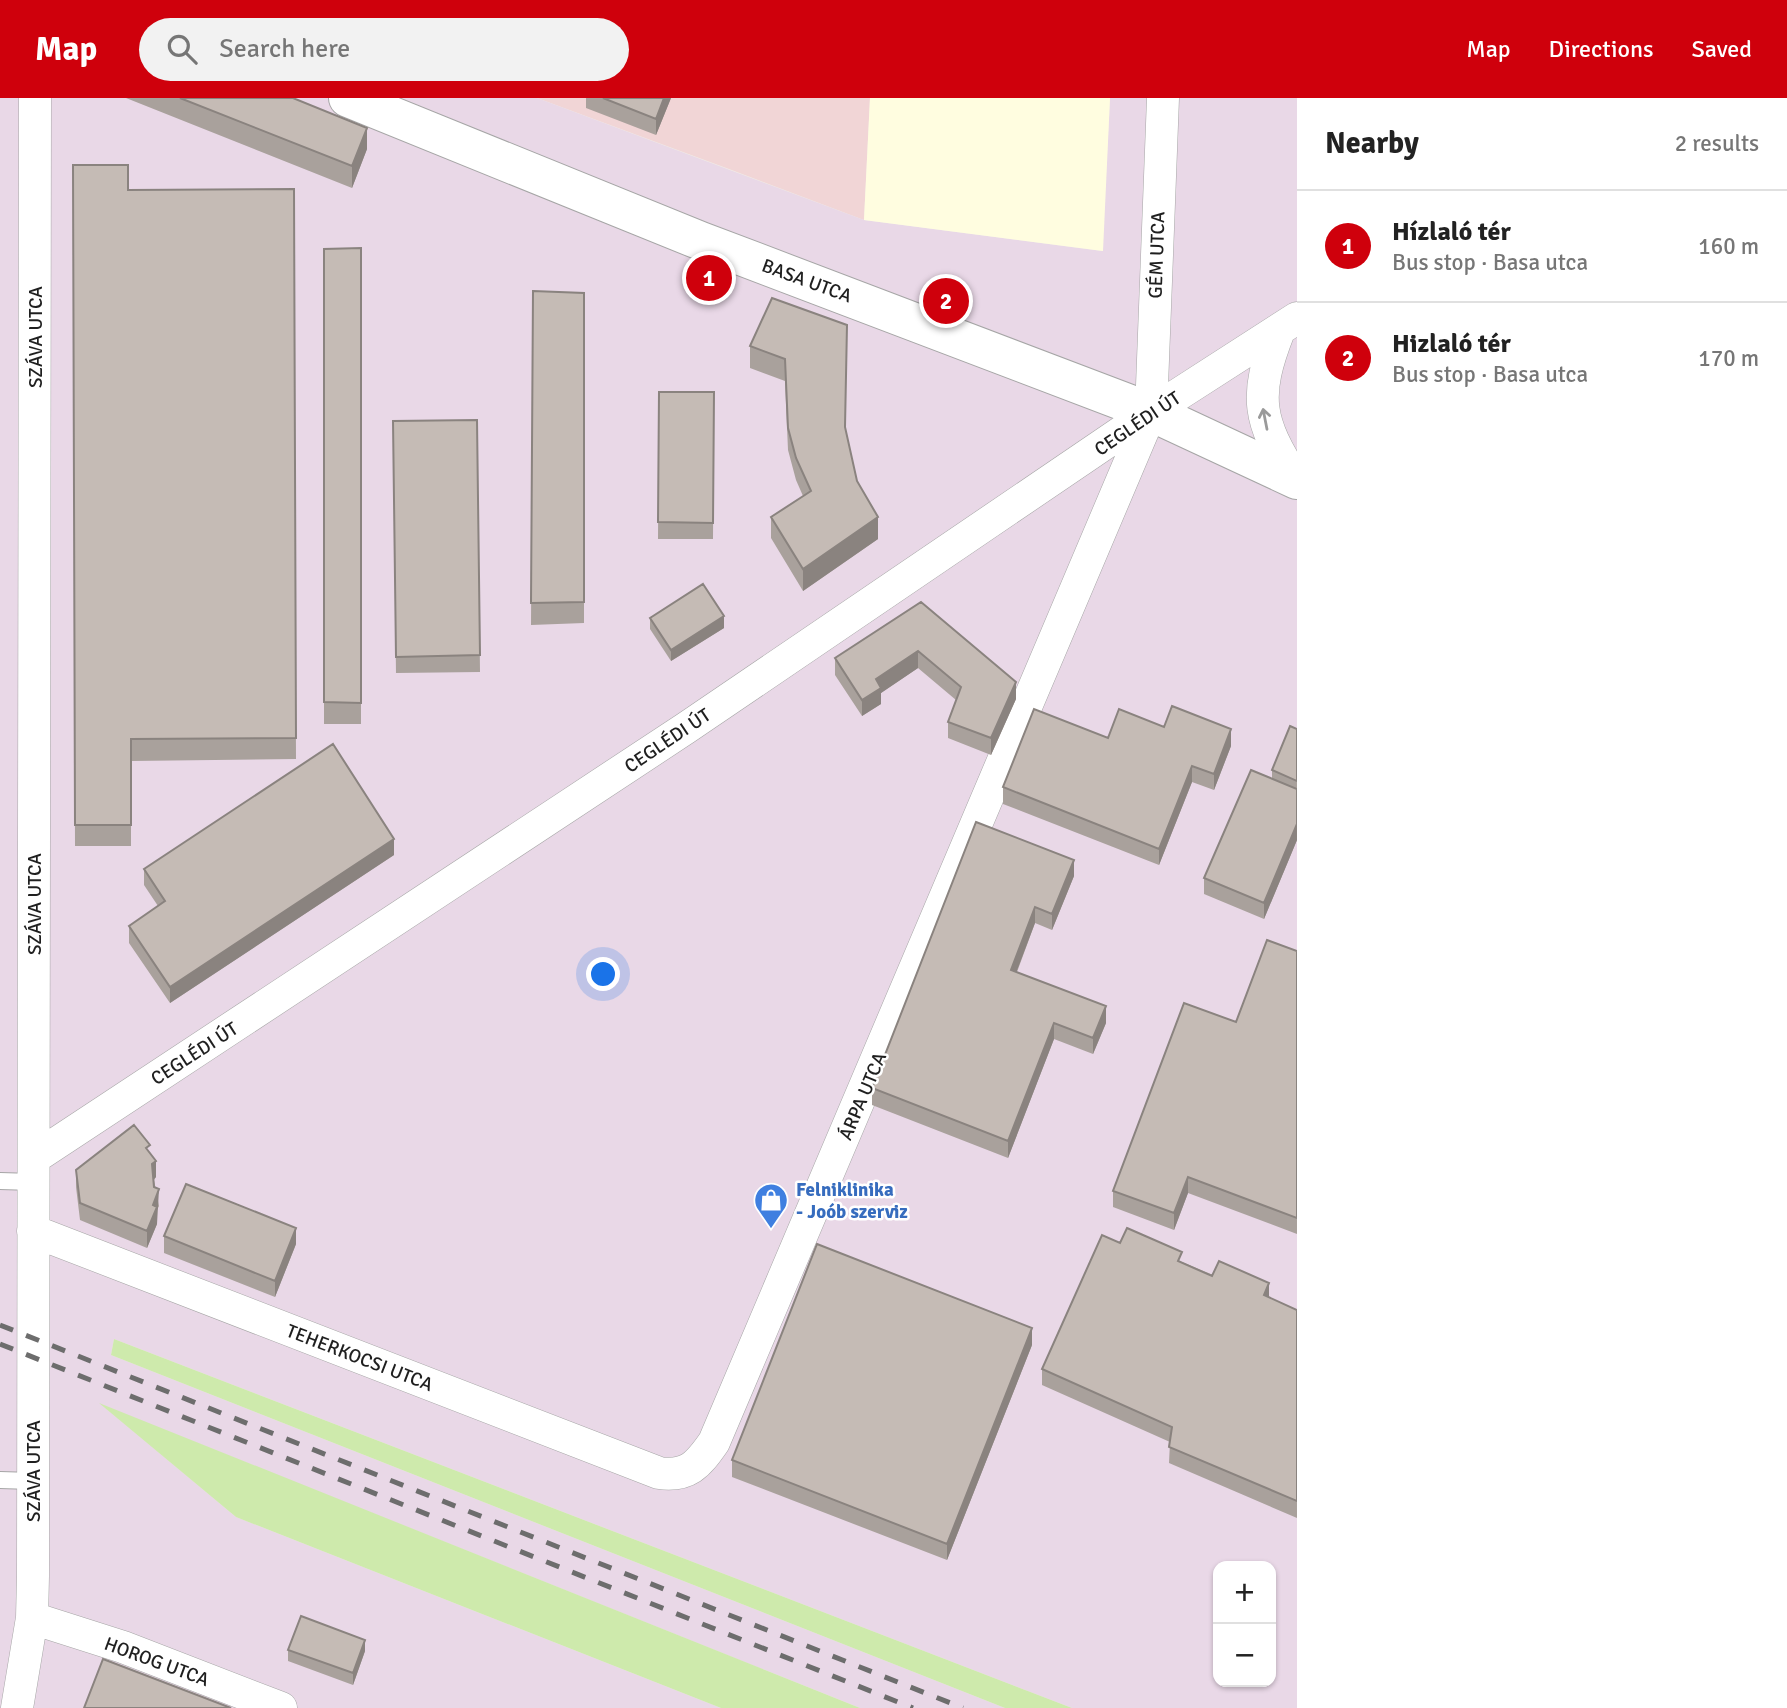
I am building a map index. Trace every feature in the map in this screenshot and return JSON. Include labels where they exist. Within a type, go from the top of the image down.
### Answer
[{"type":"street","name":"SZÁVA UTCA","points":[[17,1708],[32,1618],[35,98]]},
{"type":"street","name":"BASA UTCA","points":[[348,98],[701,241],[1151,412],[1296,480]]},
{"type":"street","name":"GÉM UTCA","points":[[1151,412],[1163,98]]},
{"type":"street","name":"CEGLÉDI ÚT","points":[[34,1170],[1151,412],[1288,325]]},
{"type":"street","points":[[1288,325],[1264,374],[1264,418],[1270,440],[1296,480]]},
{"type":"street","name":"ÁRPA UTCA","points":[[688,1472],[714,1442],[1151,412]]},
{"type":"street","name":"TEHERKOCSI UTCA","points":[[33,1231],[659,1472],[688,1472]]},
{"type":"street","name":"HOROG UTCA","points":[[32,1618],[123,1647],[281,1708]]},
{"type":"lane","points":[[0,1181],[34,1170]]},
{"type":"lane","points":[[0,1480],[32,1481]]},
{"type":"shaded area","points":[[0,98],[537,98],[864,220],[1102,251],[1110,98],[1297,98],[1297,1708],[1072,1708],[114,1339],[111,1355],[1005,1708],[860,1708],[102,1405],[236,1517],[721,1708],[0,1708]]},
{"type":"shaded area","points":[[537,98],[870,98],[864,220],[729,169]]},
{"type":"shaded area","points":[[870,98],[1110,98],[1103,251],[864,220]]},
{"type":"green space","points":[[114,1339],[1072,1708],[1005,1708],[111,1355]]},
{"type":"green space","points":[[99,1403],[860,1708],[721,1708],[236,1517]]},
{"type":"building","points":[[180,98],[293,98],[367,128],[352,166]]},
{"type":"building","points":[[603,98],[664,98],[656,119]]},
{"type":"building","points":[[73,165],[128,165],[128,190],[294,189],[296,738],[131,739],[131,825],[75,825]]},
{"type":"building","points":[[361,248],[361,703],[324,702],[324,249]]},
{"type":"building","points":[[533,291],[584,293],[584,602],[531,603]]},
{"type":"building","points":[[772,298],[847,325],[845,427],[857,481],[878,517],[803,569],[771,517],[811,491],[796,458],[788,428],[785,359],[750,346]]},
{"type":"building","points":[[659,392],[714,392],[713,523],[658,522]]},
{"type":"building","points":[[477,420],[480,655],[396,657],[393,421]]},
{"type":"building","points":[[703,584],[724,616],[671,650],[650,618]]},
{"type":"building","points":[[921,602],[1016,682],[991,738],[948,722],[961,687],[918,651],[876,679],[881,688],[862,700],[835,658]]},
{"type":"building","points":[[1172,706],[1231,729],[1214,774],[1192,766],[1159,849],[1003,787],[1034,709],[1108,738],[1119,709],[1164,727]]},
{"type":"building","points":[[1290,726],[1297,729],[1297,781],[1272,770]]},
{"type":"building","points":[[333,744],[394,839],[170,987],[129,926],[165,901],[144,869]]},
{"type":"building","points":[[1251,770],[1297,789],[1297,824],[1264,903],[1204,878]]},
{"type":"building","points":[[976,822],[1074,860],[1052,914],[1035,907],[1011,970],[1106,1006],[1093,1038],[1054,1023],[1008,1141],[872,1088]]},
{"type":"building","points":[[1267,940],[1297,951],[1297,1218],[1188,1177],[1174,1213],[1113,1191],[1184,1003],[1236,1022]]},
{"type":"building","points":[[134,1125],[150,1145],[146,1148],[156,1161],[152,1164],[154,1187],[159,1189],[153,1205],[157,1207],[147,1231],[80,1203],[76,1170]]},
{"type":"building","points":[[186,1184],[296,1228],[275,1281],[164,1236]]},
{"type":"building","points":[[1127,1228],[1182,1252],[1178,1261],[1212,1276],[1219,1261],[1269,1283],[1264,1295],[1297,1310],[1297,1501],[1169,1447],[1172,1427],[1042,1369],[1102,1235],[1120,1243]]},
{"type":"building","points":[[817,1244],[1032,1328],[947,1544],[732,1460]]},
{"type":"building","points":[[301,1616],[365,1640],[353,1673],[288,1650]]},
{"type":"building","points":[[103,1659],[231,1708],[84,1708]]},
{"type":"railway","points":[[0,1325],[963,1708]]},
{"type":"railway","points":[[0,1344],[913,1708]]},
{"type":"place","name":"Hízlaló tér","points":[[709,278]]},
{"type":"place","name":"Hizlaló tér","points":[[946,301]]},
{"type":"place","name":"Felniklinika - Joób szerviz","points":[[771,1230]]}]
